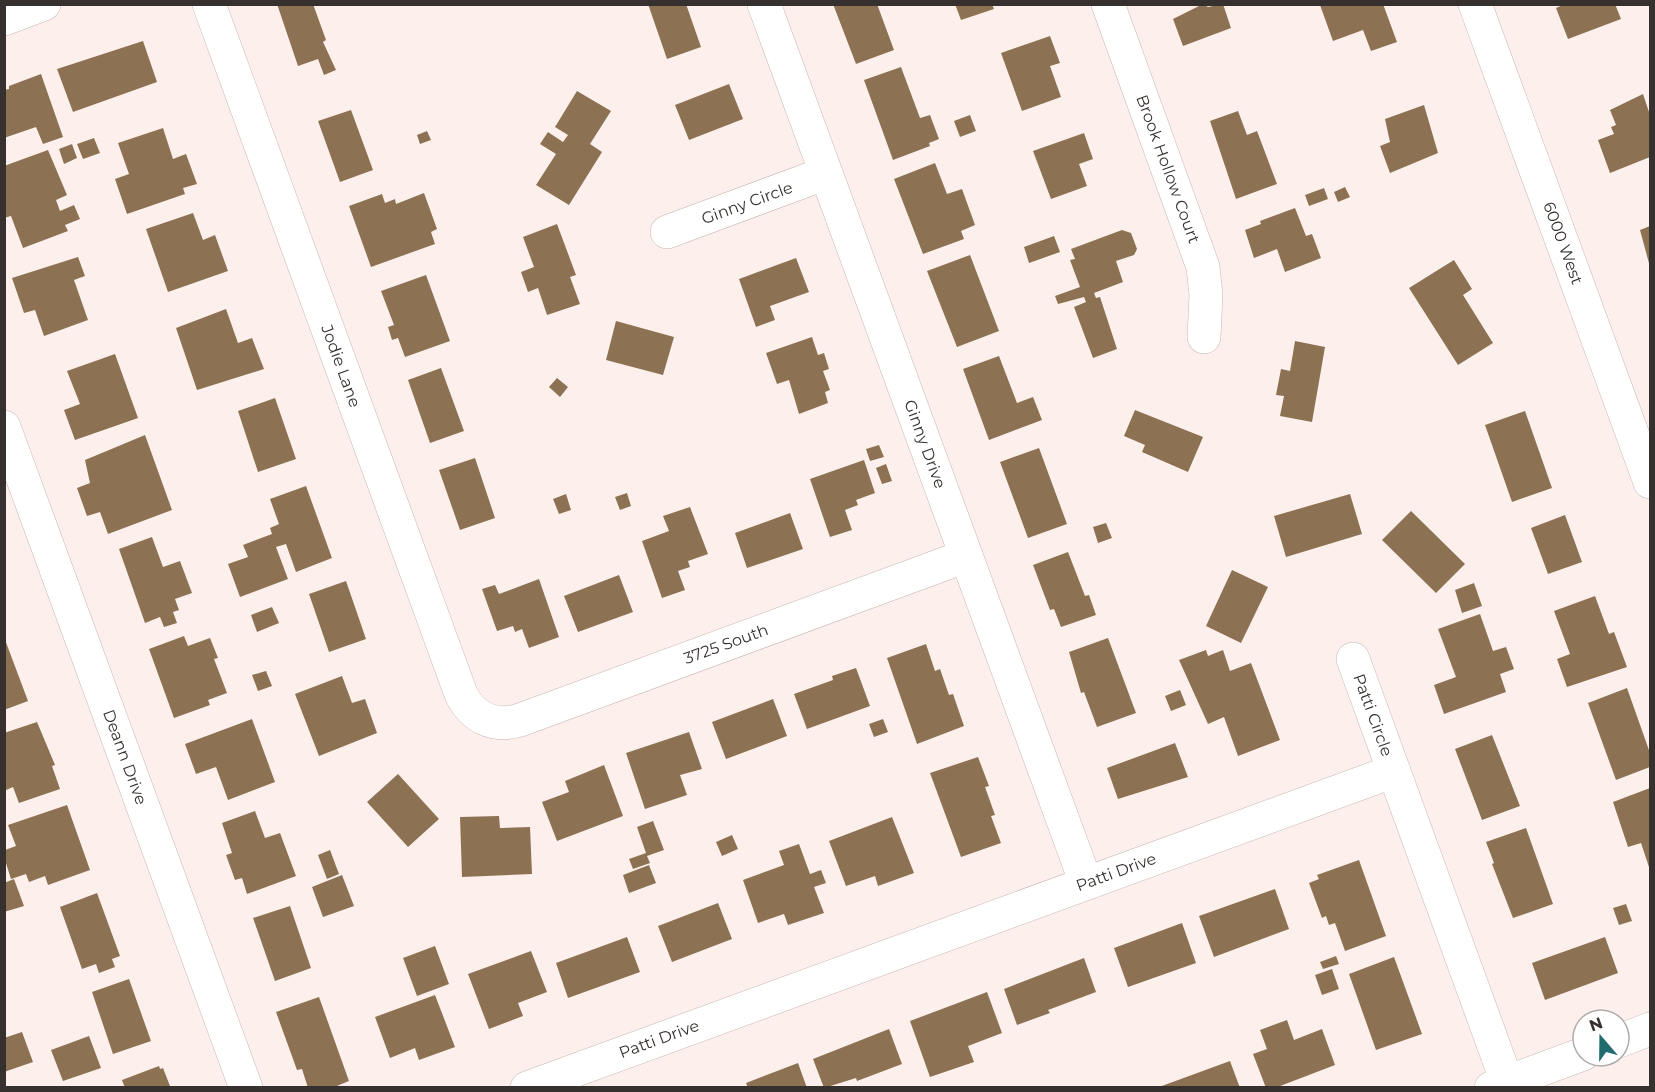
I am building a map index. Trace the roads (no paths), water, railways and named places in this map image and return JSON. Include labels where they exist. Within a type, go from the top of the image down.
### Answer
[{"type":"street","points":[[4,19],[44,4]]},
{"type":"street","name":"Jodie Lane","points":[[209,4],[461,694],[469,708],[484,719]]},
{"type":"street","name":"Ginny Drive","points":[[764,4],[1086,883]]},
{"type":"street","name":"Brook Hollow Court","points":[[1108,4],[1203,267],[1206,295],[1204,337]]},
{"type":"street","name":"6000 West","points":[[1475,4],[1650,482]]},
{"type":"street","name":"Ginny Circle","points":[[667,232],[826,173]]},
{"type":"street","name":"Deann Drive","points":[[4,427],[246,1088]]},
{"type":"street","name":"3725 South","points":[[484,719],[502,723],[520,720],[966,556]]},
{"type":"street","name":"Patti Circle","points":[[1353,660],[1394,771]]},
{"type":"street","points":[[1394,771],[1499,1085],[1571,1058]]},
{"type":"street","name":"Patti Drive","points":[[527,1088],[1394,771]]},
{"type":"street","points":[[1631,1036],[1650,1029]]}]
